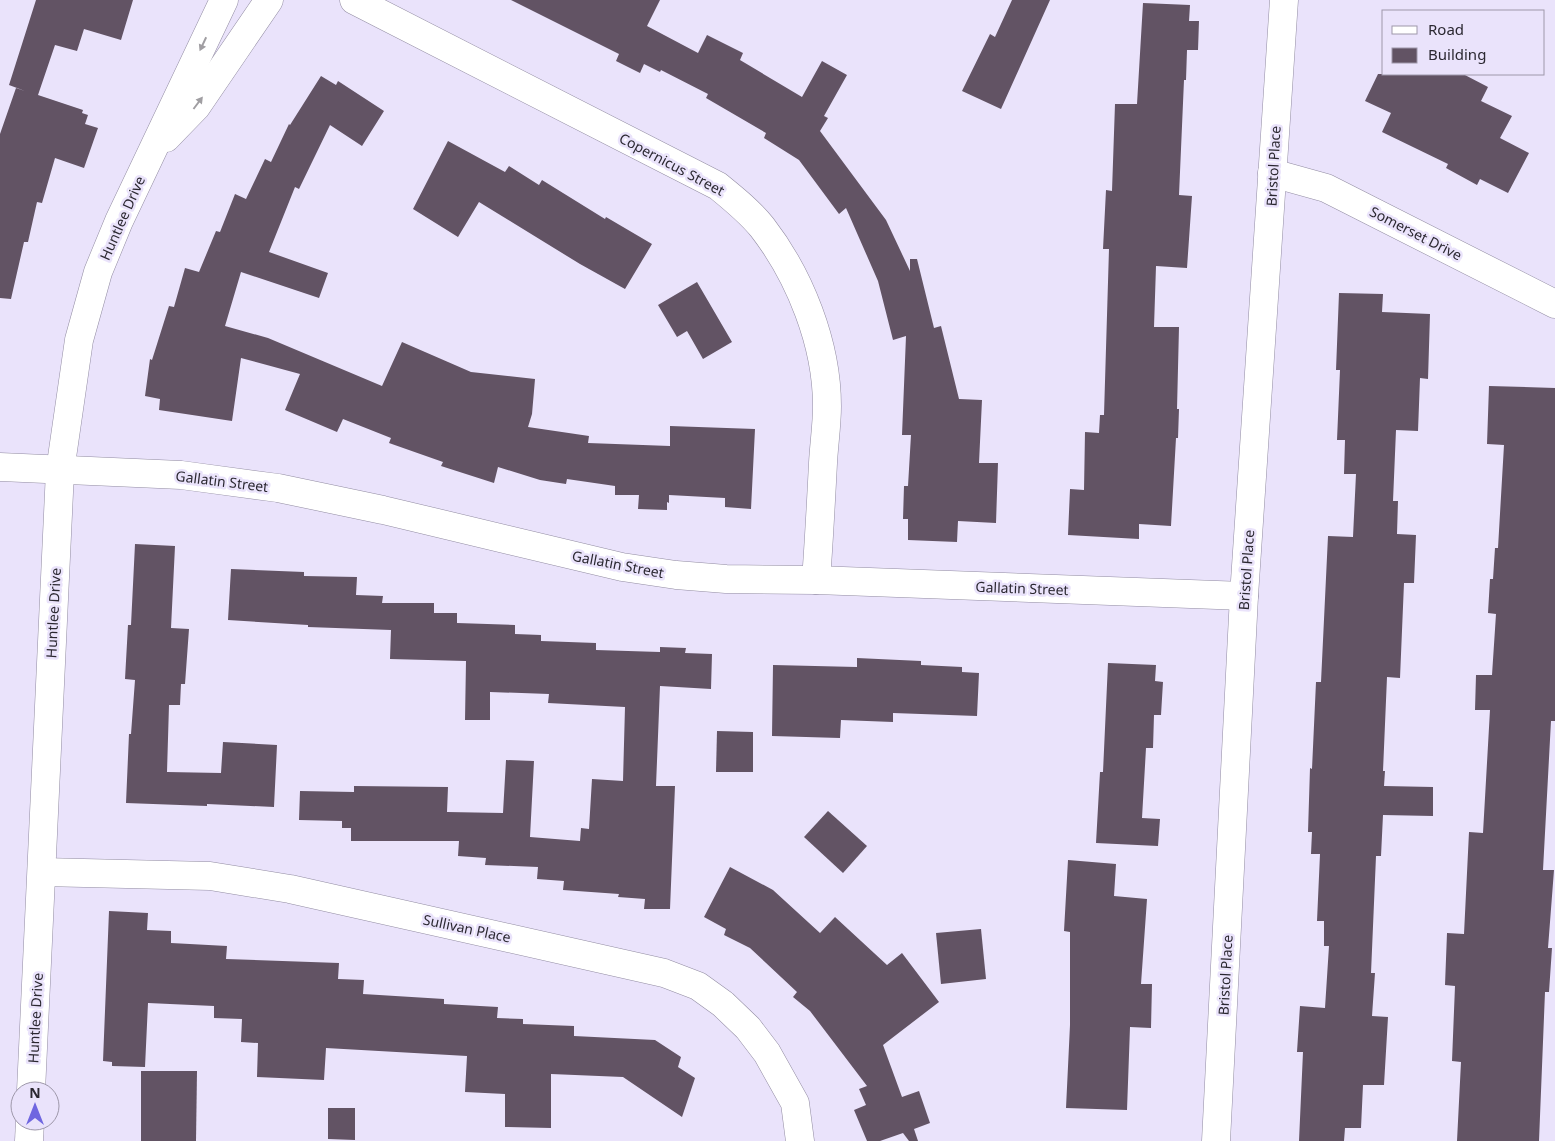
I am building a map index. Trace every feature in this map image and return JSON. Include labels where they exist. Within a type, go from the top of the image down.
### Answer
[{"type":"street","name":"Huntlee Drive","points":[[32,1081],[60,470],[79,340],[98,272],[152,151],[224,0]]},
{"type":"street","name":"Huntlee Drive","points":[[152,151],[196,107],[269,0]]},
{"type":"street","name":"Copernicus Street","points":[[354,0],[718,186],[743,206],[762,228],[777,248],[800,290],[817,340],[823,369],[827,405],[816,580]]},
{"type":"street","name":"Bristol Place","points":[[1216,1141],[1244,596],[1284,0]]},
{"type":"street","name":"Somerset Drive","points":[[1272,173],[1326,188],[1555,304]]},
{"type":"street","name":"Gallatin Street","points":[[0,467],[182,475],[278,488],[392,512],[622,567],[676,575],[726,579],[816,580],[1244,596]]},
{"type":"street","name":"Sullivan Place","points":[[42,872],[210,876],[290,889],[664,973],[698,986],[723,1004],[748,1028],[784,1080],[795,1103],[800,1141]]},
{"type":"building","points":[[36,0],[133,0],[121,40],[84,29],[77,51],[55,45],[38,95],[83,110],[82,113],[88,115],[85,124],[98,128],[84,168],[55,158],[42,203],[37,202],[28,242],[24,242],[11,299],[0,298],[0,134],[16,88],[25,91],[9,85]]},
{"type":"building","points":[[511,0],[660,0],[647,26],[698,53],[707,35],[743,53],[740,60],[802,97],[822,61],[847,75],[824,116],[828,118],[820,131],[886,220],[910,271],[910,259],[917,259],[934,328],[941,326],[959,399],[982,400],[979,463],[998,463],[996,523],[958,521],[957,542],[908,540],[908,519],[903,519],[904,486],[908,486],[911,435],[902,435],[906,336],[893,340],[878,281],[846,208],[839,214],[799,160],[764,138],[766,133],[706,98],[708,94],[661,70],[660,72],[644,64],[640,73],[616,61],[619,54]]},
{"type":"building","points":[[1012,0],[1050,0],[1001,109],[962,91],[990,34],[995,37]]},
{"type":"building","points":[[1143,3],[1190,5],[1189,21],[1199,21],[1198,50],[1187,50],[1186,80],[1184,80],[1179,195],[1192,196],[1187,268],[1156,266],[1154,327],[1179,327],[1178,438],[1176,438],[1171,526],[1139,524],[1139,539],[1068,535],[1070,489],[1084,490],[1085,432],[1099,433],[1100,415],[1104,415],[1109,249],[1103,249],[1106,190],[1112,191],[1115,104],[1137,104]]},
{"type":"building","points":[[1378,74],[1465,75],[1488,87],[1481,101],[1512,116],[1500,138],[1529,153],[1508,193],[1480,179],[1477,185],[1446,168],[1448,164],[1382,132],[1391,113],[1365,101]]},
{"type":"building","points":[[321,76],[336,85],[338,81],[384,111],[362,146],[330,125],[299,189],[295,187],[269,252],[328,273],[319,298],[241,272],[225,326],[268,338],[382,386],[402,342],[471,372],[535,379],[532,414],[528,427],[589,436],[588,443],[670,446],[670,426],[755,429],[751,509],[725,507],[725,498],[669,495],[667,510],[638,509],[639,495],[615,495],[615,486],[567,479],[566,484],[540,480],[498,467],[494,483],[441,466],[443,462],[389,443],[391,438],[343,419],[337,432],[285,410],[300,374],[241,358],[232,421],[159,410],[160,399],[145,396],[150,359],[152,360],[169,306],[174,307],[185,268],[199,272],[216,231],[220,232],[235,194],[246,199],[265,159],[271,162],[289,124]]},
{"type":"building","points":[[448,141],[505,172],[509,166],[539,185],[542,180],[605,219],[606,217],[652,244],[625,289],[580,264],[479,202],[458,237],[413,209]]},
{"type":"building","points":[[697,282],[732,342],[703,359],[687,331],[677,337],[658,305]]},
{"type":"building","points":[[1339,293],[1383,294],[1382,312],[1430,314],[1428,379],[1420,378],[1418,431],[1396,430],[1393,501],[1398,501],[1397,534],[1416,535],[1414,583],[1404,583],[1400,678],[1387,677],[1383,771],[1385,771],[1384,786],[1433,787],[1433,816],[1383,815],[1381,856],[1376,856],[1371,973],[1375,973],[1372,1016],[1388,1017],[1384,1085],[1363,1085],[1361,1128],[1345,1128],[1344,1141],[1299,1141],[1303,1052],[1297,1052],[1300,1006],[1325,1008],[1329,946],[1324,946],[1324,921],[1317,921],[1320,854],[1311,854],[1312,832],[1308,832],[1316,682],[1321,682],[1328,536],[1353,537],[1356,474],[1344,474],[1345,440],[1337,440],[1340,370],[1336,370]]},
{"type":"building","points":[[1489,386],[1555,388],[1555,721],[1551,721],[1543,870],[1554,870],[1548,948],[1552,948],[1549,992],[1545,992],[1539,1141],[1457,1141],[1461,1062],[1452,1061],[1455,986],[1445,985],[1447,933],[1464,934],[1469,832],[1483,833],[1490,710],[1475,710],[1476,675],[1492,675],[1496,614],[1488,613],[1490,579],[1493,579],[1495,548],[1498,548],[1504,445],[1487,444]]},
{"type":"building","points":[[135,544],[175,546],[171,628],[189,629],[185,684],[181,684],[180,705],[169,705],[167,772],[221,773],[223,742],[277,745],[274,807],[126,803],[129,734],[131,734],[135,680],[125,679],[128,625],[131,625]]},
{"type":"building","points":[[231,569],[304,572],[304,576],[357,577],[356,595],[383,596],[382,603],[434,603],[434,613],[457,613],[457,623],[515,625],[515,634],[541,635],[541,641],[596,643],[596,650],[660,652],[660,647],[686,648],[685,653],[712,654],[711,689],[660,686],[656,786],[675,786],[670,909],[644,909],[645,899],[618,897],[619,894],[563,890],[564,881],[537,879],[538,867],[485,865],[486,858],[458,856],[459,841],[351,841],[351,828],[342,828],[342,821],[299,820],[300,791],[354,792],[354,786],[448,787],[447,812],[503,813],[506,760],[534,761],[530,837],[580,841],[581,828],[589,829],[592,779],[623,781],[625,707],[548,703],[549,694],[490,692],[490,720],[465,720],[466,661],[390,659],[391,630],[308,627],[308,625],[228,620]]},
{"type":"building","points":[[857,658],[921,661],[921,665],[962,667],[962,672],[979,673],[977,716],[893,713],[893,722],[841,720],[840,738],[772,736],[773,665],[857,667]]},
{"type":"building","points":[[1108,663],[1156,665],[1155,681],[1163,682],[1161,715],[1154,715],[1153,748],[1146,748],[1142,818],[1160,819],[1158,846],[1096,843],[1100,772],[1103,772]]},
{"type":"building","points":[[717,731],[753,732],[753,772],[716,772]]},
{"type":"building","points":[[828,811],[867,846],[843,873],[804,837]]},
{"type":"building","points":[[1068,860],[1116,864],[1114,896],[1147,899],[1141,984],[1152,984],[1151,1028],[1130,1027],[1127,1110],[1066,1108],[1070,1025],[1070,932],[1064,931]]},
{"type":"building","points":[[730,867],[773,890],[820,933],[835,917],[887,965],[902,953],[939,1002],[883,1045],[902,1097],[919,1091],[930,1123],[914,1129],[918,1141],[909,1141],[903,1133],[880,1141],[867,1141],[854,1110],[866,1105],[859,1089],[867,1086],[810,1011],[793,997],[797,992],[750,948],[724,935],[726,929],[704,917]]},
{"type":"building","points":[[109,911],[148,913],[147,930],[171,931],[171,943],[227,946],[226,959],[339,963],[338,979],[364,980],[363,994],[444,999],[444,1004],[498,1007],[497,1018],[523,1019],[523,1024],[574,1026],[574,1036],[655,1040],[681,1057],[678,1067],[695,1078],[682,1117],[623,1077],[551,1074],[551,1128],[505,1127],[505,1094],[465,1092],[467,1056],[326,1048],[324,1080],[257,1077],[258,1043],[241,1042],[242,1019],[214,1018],[214,1006],[148,1003],[145,1067],[112,1066],[112,1062],[103,1061]]},
{"type":"building","points":[[981,929],[986,979],[941,984],[936,933]]},
{"type":"building","points":[[141,1071],[197,1071],[196,1141],[141,1141]]},
{"type":"building","points":[[328,1108],[355,1108],[355,1140],[328,1139]]}]
